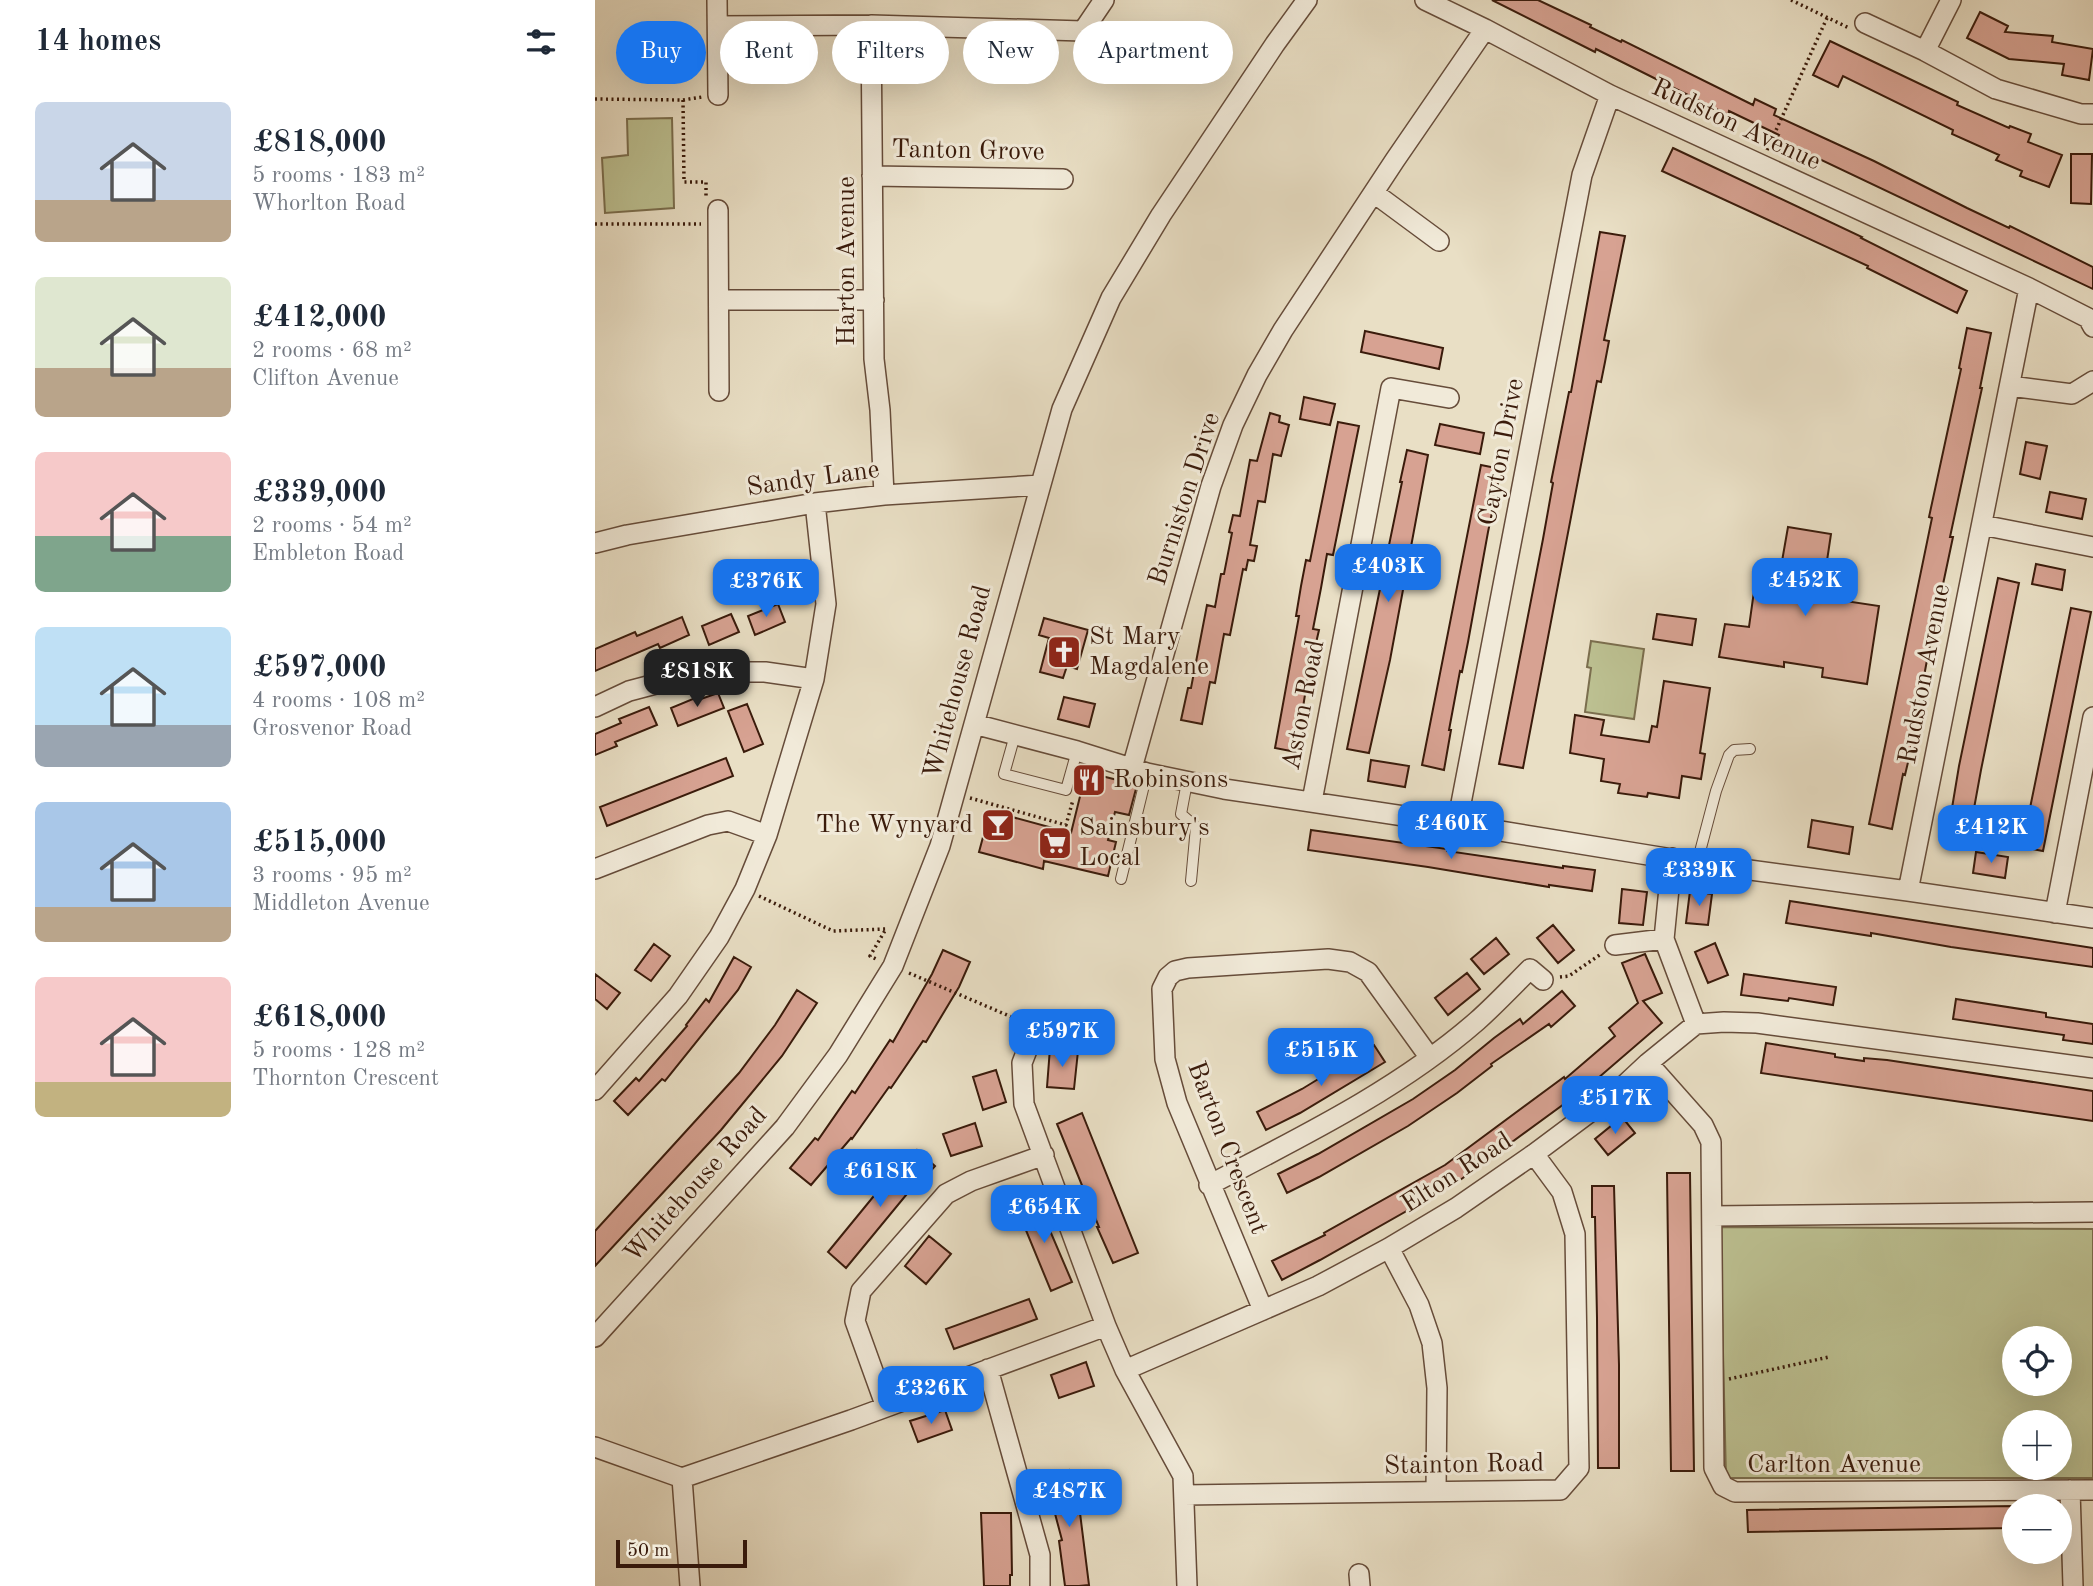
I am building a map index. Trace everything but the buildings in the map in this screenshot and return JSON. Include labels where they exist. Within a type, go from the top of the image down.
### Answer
[{"type":"street","points":[[717,0],[718,95]]},
{"type":"street","points":[[949,27],[1083,31],[1104,0]]},
{"type":"street","name":"Whitehouse Road","points":[[595,1337],[785,1126],[838,1055],[893,966],[940,846],[1062,409],[1111,298],[1161,215],[1307,0]]},
{"type":"street","name":"Rudston Avenue","points":[[1425,0],[1610,95],[2029,288],[2088,318],[2093,327]]},
{"type":"street","points":[[1925,51],[1951,0]]},
{"type":"street","points":[[1865,23],[1996,89],[2081,114],[2093,114]]},
{"type":"street","points":[[718,26],[832,25]]},
{"type":"street","name":"Burniston Drive","points":[[1140,771],[1211,486],[1233,425],[1283,330],[1485,29]]},
{"type":"street","name":"Harton Avenue","points":[[871,84],[874,359],[880,411],[884,495]]},
{"type":"street","name":"Cayton Drive","points":[[1457,824],[1581,175],[1610,95]]},
{"type":"street","name":"Tanton Grove","points":[[872,176],[1063,179]]},
{"type":"street","points":[[1374,193],[1439,241]]},
{"type":"street","points":[[714,212],[719,300],[719,391]]},
{"type":"street","name":"Rudston Avenue","points":[[1908,891],[2029,288]]},
{"type":"street","points":[[719,300],[874,300]]},
{"type":"street","points":[[2010,386],[2072,394],[2093,381]]},
{"type":"street","name":"Aston Road","points":[[1312,801],[1391,388],[1449,398]]},
{"type":"street","name":"Sandy Lane","points":[[595,543],[627,535],[815,503],[884,495],[1040,485]]},
{"type":"street","points":[[597,1083],[678,996],[719,937],[745,889],[767,835],[814,680],[826,604],[815,503]]},
{"type":"street","points":[[1982,526],[2093,547]]},
{"type":"street","points":[[595,707],[629,691],[663,682],[734,672],[814,680]]},
{"type":"street","points":[[2055,913],[2093,717]]},
{"type":"street","points":[[974,724],[1187,782],[1697,863],[2093,918]]},
{"type":"street","points":[[595,869],[708,825],[728,821],[767,835]]},
{"type":"street","points":[[1672,858],[1664,939],[1696,1024],[1757,1023],[2093,1068]]},
{"type":"street","points":[[1615,946],[1664,939]]},
{"type":"street","name":"Barton Crescent","points":[[1263,1310],[1177,1103],[1165,1059],[1163,989],[1168,977],[1175,971],[1188,968],[1328,959],[1350,962],[1368,972],[1430,1058]]},
{"type":"street","points":[[1209,1185],[1294,1141],[1430,1058],[1477,1021],[1530,969],[1543,980]]},
{"type":"street","name":"Elton Road","points":[[1125,1370],[1318,1286],[1389,1248],[1455,1208],[1534,1154],[1617,1092],[1696,1024]]},
{"type":"street","points":[[1035,1026],[1021,1063],[1024,1104],[1125,1370],[1183,1476],[1187,1586]]},
{"type":"street","name":"Carlton Avenue","points":[[1648,1063],[1703,1125],[1711,1142],[1714,1468],[1723,1486],[1735,1492],[2093,1490]]},
{"type":"street","name":"Stainton Road","points":[[1184,1495],[1560,1490],[1579,1468],[1575,1234],[1562,1192],[1534,1154]]},
{"type":"street","points":[[886,1407],[855,1321],[861,1291],[946,1194],[971,1181],[1044,1155]]},
{"type":"street","points":[[1712,1216],[2093,1212]]},
{"type":"street","points":[[1389,1248],[1419,1305],[1432,1343],[1437,1388],[1436,1491]]},
{"type":"street","points":[[595,1447],[682,1478],[1107,1326]]},
{"type":"street","points":[[988,1369],[1040,1555],[1040,1586]]},
{"type":"street","points":[[682,1478],[691,1586]]},
{"type":"street","points":[[2070,1490],[2073,1586]]},
{"type":"lane","points":[[1015,735],[1004,774],[1066,790],[1077,751]]},
{"type":"lane","points":[[1697,863],[1716,791],[1729,755],[1734,750],[1750,749]]},
{"type":"lane","points":[[1121,879],[1140,771]]},
{"type":"lane","points":[[1187,782],[1181,814],[1196,827],[1191,881]]},
{"type":"path","points":[[1791,0],[1860,34],[1865,23]]},
{"type":"path","points":[[1760,165],[1827,18]]},
{"type":"path","points":[[595,99],[683,100],[718,95]]},
{"type":"path","points":[[595,224],[714,212],[706,182],[684,182],[683,100]]},
{"type":"path","points":[[954,794],[1066,825],[1076,789]]},
{"type":"path","points":[[745,889],[834,931],[886,929],[870,956],[1035,1026]]},
{"type":"path","points":[[1543,980],[1569,975],[1615,946]]},
{"type":"path","points":[[1713,1382],[1829,1357]]},
{"type":"green space","points":[[672,118],[674,208],[605,213],[602,158],[628,155],[627,119]]},
{"type":"green space","points":[[1591,641],[1644,649],[1634,719],[1585,712],[1591,668],[1587,667]]},
{"type":"green space","points":[[1720,1227],[2093,1229],[2093,1478],[2072,1478],[2072,1410],[2002,1410],[2002,1478],[1726,1478]]},
{"type":"place","name":"St Mary Magdalene","points":[[1064,652]]},
{"type":"place","name":"Robinsons","points":[[1089,780]]},
{"type":"place","name":"The Wynyard","points":[[998,825]]},
{"type":"place","name":"Sainsbury's Local","points":[[1055,843]]}]
